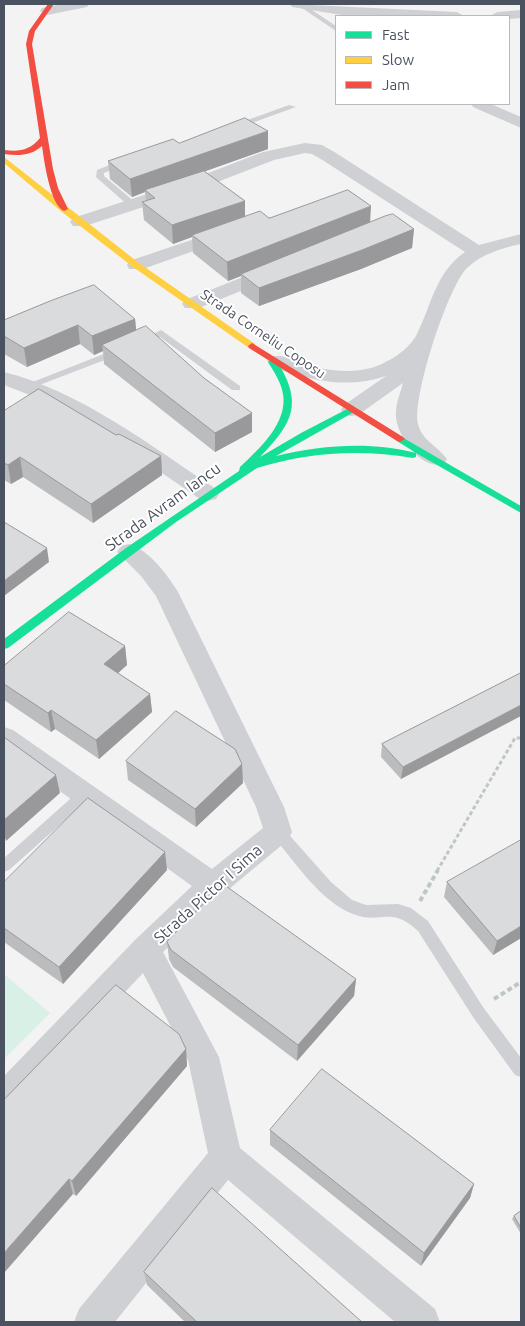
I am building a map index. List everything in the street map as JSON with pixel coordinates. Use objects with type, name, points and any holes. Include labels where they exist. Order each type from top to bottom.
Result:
[{"type":"main road","points":[[49,7],[32,31],[29,44],[43,139],[54,188],[65,210]]},
{"type":"main road","points":[[4,152],[19,154],[32,152],[38,148],[43,139]]},
{"type":"main road","name":"Strada Corneliu Coposu","points":[[4,158],[79,222],[136,265],[268,357],[445,467],[521,510]]},
{"type":"main road","points":[[243,469],[270,442],[284,421],[289,404],[291,390],[283,374],[268,357]]},
{"type":"main road","name":"Strada Avram Iancu","points":[[4,645],[243,469],[302,435],[351,410]]},
{"type":"main road","points":[[243,469],[274,458],[306,451],[360,447],[390,450],[445,467]]},
{"type":"street","points":[[49,7],[82,4]]},
{"type":"street","points":[[298,4],[339,12],[423,12],[448,15]]},
{"type":"street","points":[[481,105],[521,123]]},
{"type":"street","points":[[79,222],[133,205],[269,156],[312,148],[330,157],[478,253]]},
{"type":"street","points":[[136,265],[238,230]]},
{"type":"street","points":[[445,467],[412,436],[406,424],[406,408],[426,336],[442,288],[458,266],[478,253],[521,239]]},
{"type":"street","points":[[192,304],[293,263]]},
{"type":"street","points":[[268,357],[296,370],[317,375],[353,376],[371,374],[392,366],[408,356],[426,336]]},
{"type":"street","points":[[351,410],[393,381],[410,362],[426,336]]},
{"type":"street","points":[[4,378],[115,431],[208,494]]},
{"type":"street","name":"Strada Pictor I Sima","points":[[129,552],[149,570],[166,592],[270,807],[278,832],[213,885],[146,949],[203,1057],[226,1157]]},
{"type":"street","points":[[4,738],[213,885]]},
{"type":"street","points":[[4,1098],[146,949]]},
{"type":"street","points":[[92,1322],[226,1157],[422,1322]]},
{"type":"lane","points":[[298,4],[335,28]]},
{"type":"lane","points":[[228,128],[292,108]]},
{"type":"lane","points":[[133,205],[100,177],[100,172],[137,158]]},
{"type":"lane","points":[[26,387],[96,361],[161,333],[236,388]]},
{"type":"lane","points":[[4,866],[84,795]]},
{"type":"lane","points":[[278,832],[339,900],[356,909],[399,911],[412,914],[423,926],[478,1012],[521,1070]]},
{"type":"path","points":[[412,914],[515,738],[521,738]]},
{"type":"path","points":[[478,1012],[521,982]]},
{"type":"green space","points":[[4,974],[50,1013],[4,1059]]},
{"type":"building","points":[[245,118],[268,131],[130,179],[108,161],[173,139],[179,143]]},
{"type":"building","points":[[204,171],[245,201],[172,225],[142,202],[155,198],[145,190]]},
{"type":"building","points":[[348,190],[371,206],[227,262],[192,235],[260,211],[269,218]]},
{"type":"building","points":[[393,214],[414,229],[259,288],[241,274],[385,216]]},
{"type":"building","points":[[94,285],[135,319],[92,336],[78,325],[24,348],[4,336],[4,320]]},
{"type":"building","points":[[146,326],[204,378],[252,413],[215,433],[102,345]]},
{"type":"building","points":[[39,389],[116,435],[119,434],[161,456],[91,504],[20,457],[8,465],[4,463],[4,411]]},
{"type":"building","points":[[4,522],[47,548],[4,581]]},
{"type":"building","points":[[69,612],[125,646],[104,664],[150,694],[96,740],[51,710],[48,713],[4,684],[4,666]]},
{"type":"building","points":[[521,673],[521,705],[403,767],[382,744]]},
{"type":"building","points":[[176,711],[235,749],[242,764],[195,809],[126,761]]},
{"type":"building","points":[[4,737],[56,775],[4,820]]},
{"type":"building","points":[[88,798],[165,852],[59,967],[4,928],[4,882]]},
{"type":"building","points":[[521,840],[521,926],[497,941],[447,882]]},
{"type":"building","points":[[223,884],[356,979],[298,1045],[171,950],[167,942]]},
{"type":"building","points":[[116,985],[179,1034],[186,1049],[72,1181],[69,1179],[4,1253],[4,1100]]},
{"type":"building","points":[[322,1069],[474,1184],[424,1253],[270,1130]]},
{"type":"building","points":[[212,1188],[362,1322],[197,1322],[144,1272]]},
{"type":"building","points":[[521,1211],[521,1228],[514,1216]]},
{"type":"traffic: fast","points":[[246,466],[269,442],[285,418],[288,406],[287,393],[283,379],[273,362]]},
{"type":"traffic: fast","points":[[4,645],[215,490],[259,462],[351,410]]},
{"type":"traffic: fast","points":[[400,439],[521,510]]},
{"type":"traffic: fast","points":[[243,469],[285,457],[327,450],[370,449],[413,455]]},
{"type":"traffic: slow","points":[[4,159],[65,210]]},
{"type":"traffic: slow","points":[[64,209],[136,265],[252,346]]},
{"type":"traffic: jam","points":[[51,4],[32,31],[29,44],[49,169],[54,188],[64,209]]},
{"type":"traffic: jam","points":[[4,152],[26,152],[35,148],[43,139]]},
{"type":"traffic: jam","points":[[252,346],[400,439]]}]
